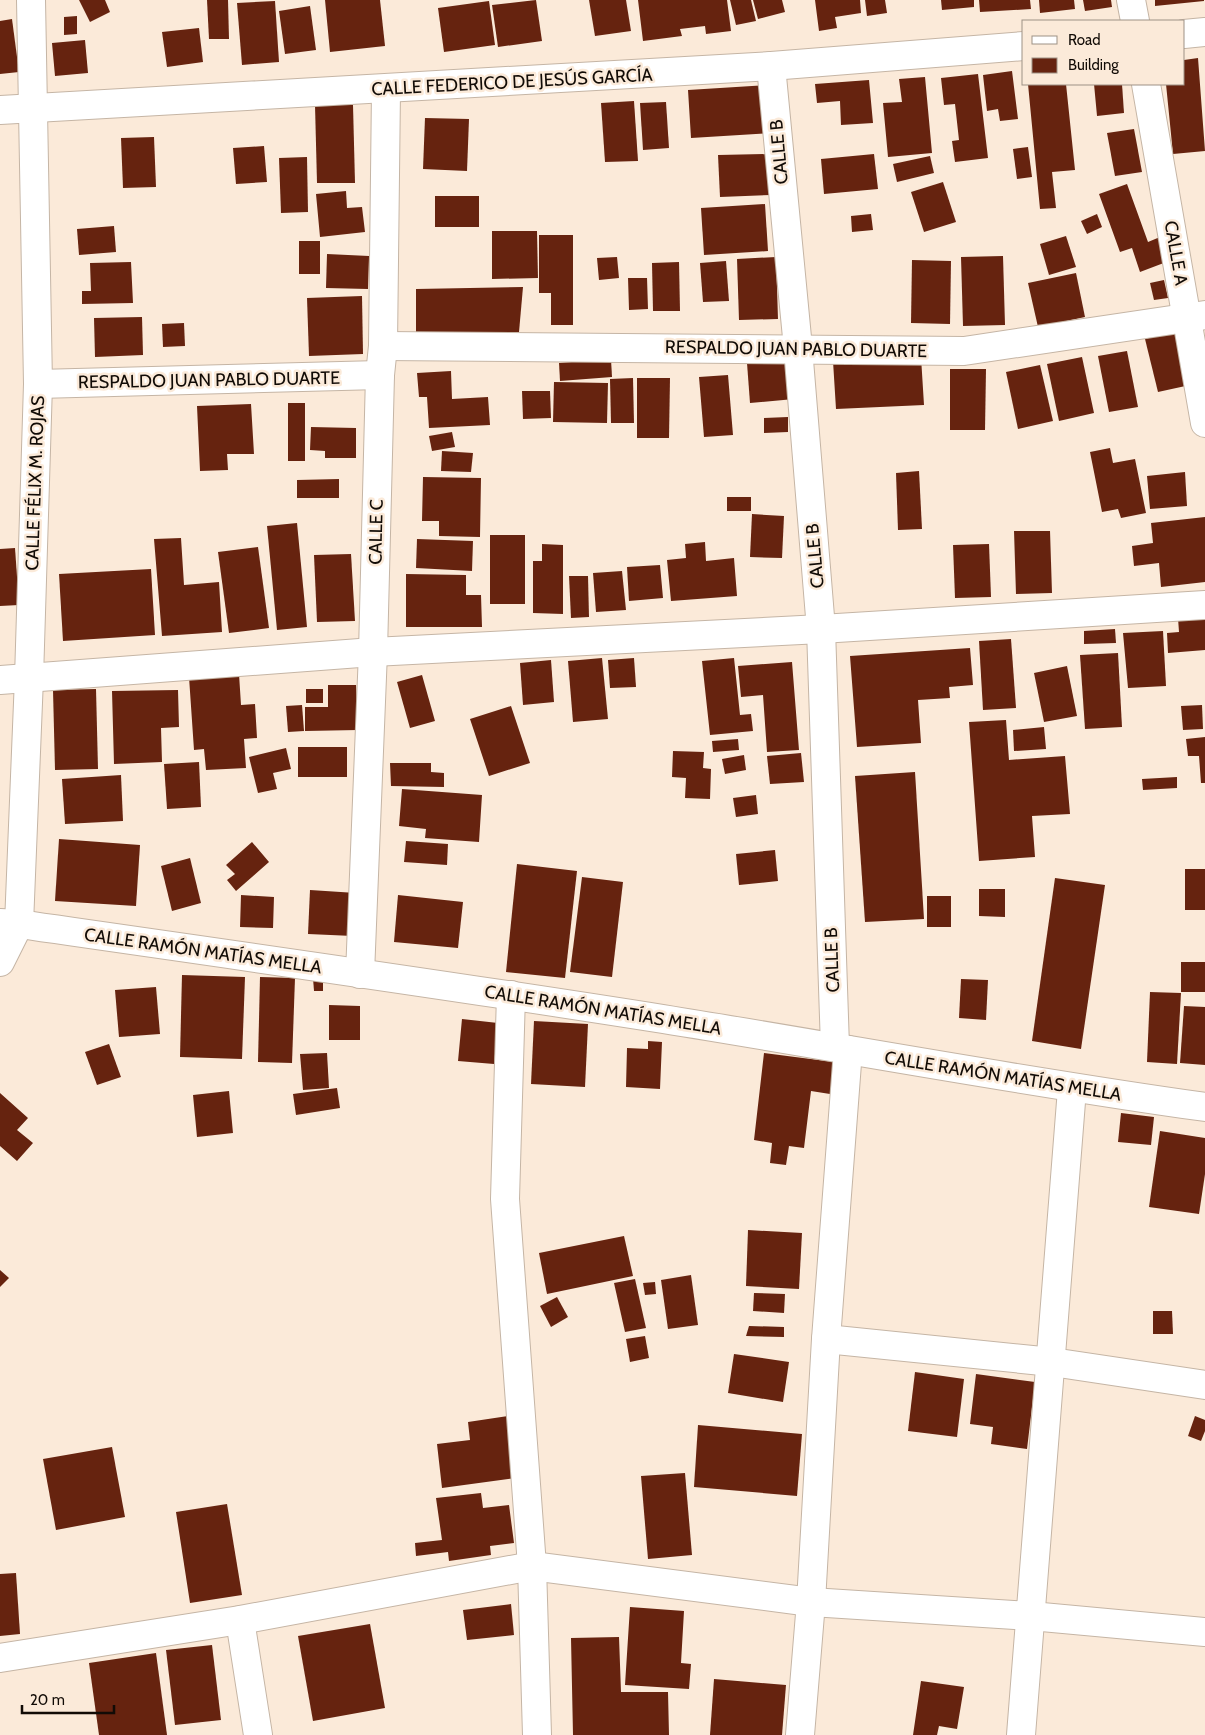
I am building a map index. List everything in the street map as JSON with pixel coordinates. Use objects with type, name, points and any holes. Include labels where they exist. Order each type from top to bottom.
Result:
[{"type":"street","name":"CALLE FÉLIX M. ROJAS","points":[[0,962],[9,923],[29,678],[38,384],[31,0]]},
{"type":"street","points":[[1131,0],[1135,20]]},
{"type":"street","points":[[1185,34],[1205,32]]},
{"type":"street","name":"CALLE FEDERICO DE JESÚS GARCÍA","points":[[0,110],[386,90],[771,66],[1022,46]]},
{"type":"street","name":"CALLE B","points":[[771,66],[798,348],[820,629],[842,1048],[811,1602],[800,1735]]},
{"type":"street","name":"CALLE A","points":[[1146,85],[1196,316],[1205,423]]},
{"type":"street","name":"CALLE C","points":[[360,974],[373,652],[380,375],[383,346],[386,90]]},
{"type":"street","name":"RESPALDO JUAN PABLO DUARTE","points":[[383,346],[798,348],[964,351],[1196,316]]},
{"type":"street","name":"RESPALDO JUAN PABLO DUARTE","points":[[38,384],[380,375]]},
{"type":"street","points":[[0,680],[373,652],[820,629],[1205,605]]},
{"type":"street","name":"CALLE RAMÓN MATÍAS MELLA","points":[[9,923],[511,995],[842,1048],[1072,1089],[1205,1107]]},
{"type":"street","points":[[511,995],[504,1199],[532,1566],[537,1735]]},
{"type":"street","points":[[1021,1735],[1052,1362],[1072,1089]]},
{"type":"street","points":[[826,1339],[1052,1362],[1205,1385]]},
{"type":"street","points":[[0,1658],[240,1620],[532,1566],[811,1602],[1031,1616],[1205,1632]]},
{"type":"street","points":[[240,1620],[258,1735]]},
{"type":"building","points":[[79,0],[105,0],[110,12],[90,22]]},
{"type":"building","points":[[207,0],[228,0],[229,39],[209,39]]},
{"type":"building","points":[[325,0],[380,0],[385,46],[330,52]]},
{"type":"building","points":[[536,0],[542,41],[498,47],[492,5]]},
{"type":"building","points":[[589,0],[626,0],[631,31],[595,36]]},
{"type":"building","points":[[638,0],[727,0],[731,31],[706,34],[705,26],[680,29],[682,36],[643,41]]},
{"type":"building","points":[[730,0],[751,0],[756,21],[736,25]]},
{"type":"building","points":[[753,0],[782,0],[785,12],[758,19]]},
{"type":"building","points":[[815,0],[860,0],[861,13],[835,17],[837,28],[819,31]]},
{"type":"building","points":[[865,0],[885,0],[887,13],[867,16]]},
{"type":"building","points":[[941,0],[974,0],[974,7],[942,10]]},
{"type":"building","points":[[979,0],[1030,0],[1031,9],[980,12]]},
{"type":"building","points":[[1039,0],[1074,0],[1075,9],[1040,13]]},
{"type":"building","points":[[1083,0],[1111,0],[1112,7],[1085,11]]},
{"type":"building","points":[[1155,0],[1204,0],[1204,1],[1155,6]]},
{"type":"building","points":[[275,1],[279,62],[242,65],[237,3]]},
{"type":"building","points":[[489,1],[495,45],[444,52],[438,8]]},
{"type":"building","points":[[310,6],[316,50],[285,54],[279,11]]},
{"type":"building","points":[[77,16],[77,34],[64,35],[64,17]]},
{"type":"building","points":[[12,19],[19,72],[0,74],[0,21]]},
{"type":"building","points":[[199,28],[203,62],[167,67],[162,32]]},
{"type":"building","points":[[85,40],[88,73],[55,76],[52,43]]},
{"type":"building","points":[[1198,58],[1205,151],[1173,154],[1166,85],[1185,85],[1185,60]]},
{"type":"building","points":[[1012,71],[1018,119],[1000,121],[998,109],[987,111],[983,75]]},
{"type":"building","points":[[978,74],[988,158],[955,162],[952,141],[959,140],[955,104],[944,105],[941,78]]},
{"type":"building","points":[[925,77],[932,153],[888,157],[883,103],[902,102],[899,79]]},
{"type":"building","points":[[869,80],[873,123],[841,125],[840,101],[817,103],[815,84]]},
{"type":"building","points":[[770,85],[773,133],[691,138],[688,90]]},
{"type":"building","points":[[1028,85],[1066,85],[1075,170],[1052,172],[1056,208],[1040,209]]},
{"type":"building","points":[[1094,85],[1122,85],[1124,113],[1097,116]]},
{"type":"building","points":[[634,101],[638,161],[605,162],[601,103]]},
{"type":"building","points":[[666,102],[669,148],[643,150],[640,103]]},
{"type":"building","points":[[315,105],[353,105],[355,183],[317,183]]},
{"type":"building","points":[[425,118],[469,119],[467,171],[423,169]]},
{"type":"building","points":[[1134,129],[1142,172],[1115,176],[1107,133]]},
{"type":"building","points":[[154,137],[156,187],[123,188],[121,138]]},
{"type":"building","points":[[264,146],[267,182],[236,184],[233,148]]},
{"type":"building","points":[[1028,147],[1032,177],[1017,179],[1013,149]]},
{"type":"building","points":[[770,154],[771,195],[720,197],[718,155]]},
{"type":"building","points":[[874,154],[878,189],[824,194],[821,159]]},
{"type":"building","points":[[930,156],[934,173],[897,182],[893,164]]},
{"type":"building","points":[[307,157],[308,212],[281,213],[279,158]]},
{"type":"building","points":[[943,182],[956,222],[924,232],[911,192]]},
{"type":"building","points":[[1127,184],[1148,242],[1160,237],[1169,261],[1140,272],[1132,248],[1120,252],[1099,194]]},
{"type":"building","points":[[346,191],[347,208],[362,207],[365,232],[320,237],[316,194]]},
{"type":"building","points":[[435,196],[479,196],[479,227],[435,227]]},
{"type":"building","points":[[765,204],[768,251],[704,255],[701,208]]},
{"type":"building","points":[[871,214],[873,230],[852,232],[851,216]]},
{"type":"building","points":[[1097,214],[1102,227],[1087,234],[1081,221]]},
{"type":"building","points":[[114,226],[116,252],[79,255],[77,229]]},
{"type":"building","points":[[492,231],[537,231],[538,278],[492,279]]},
{"type":"building","points":[[539,235],[573,235],[573,325],[551,325],[551,293],[539,293]]},
{"type":"building","points":[[1066,236],[1076,267],[1049,275],[1040,244]]},
{"type":"building","points":[[299,241],[320,241],[320,274],[299,274]]},
{"type":"building","points":[[327,254],[369,256],[368,289],[326,288]]},
{"type":"building","points":[[1003,256],[1005,325],[963,326],[961,257]]},
{"type":"building","points":[[617,257],[619,278],[599,280],[597,258]]},
{"type":"building","points":[[776,257],[778,319],[739,320],[737,259]]},
{"type":"building","points":[[912,260],[951,261],[950,324],[911,323]]},
{"type":"building","points":[[726,261],[729,301],[703,302],[700,263]]},
{"type":"building","points":[[131,262],[133,303],[82,304],[82,291],[91,291],[90,263]]},
{"type":"building","points":[[679,262],[680,311],[653,311],[652,263]]},
{"type":"building","points":[[1076,273],[1085,317],[1038,327],[1028,283]]},
{"type":"building","points":[[628,278],[647,278],[648,309],[629,310]]},
{"type":"building","points":[[1164,280],[1168,298],[1154,300],[1150,283]]},
{"type":"building","points":[[523,287],[519,332],[416,332],[416,289]]},
{"type":"building","points":[[362,296],[363,354],[309,356],[307,298]]},
{"type":"building","points":[[142,317],[143,355],[95,357],[94,318]]},
{"type":"building","points":[[184,323],[185,346],[163,347],[162,324]]},
{"type":"building","points":[[1178,331],[1190,385],[1158,392],[1145,339]]},
{"type":"building","points":[[1127,351],[1138,407],[1109,412],[1098,356]]},
{"type":"building","points":[[921,357],[924,405],[836,409],[833,361]]},
{"type":"building","points":[[1082,357],[1094,413],[1059,421],[1047,364]]},
{"type":"building","points":[[611,359],[612,377],[560,381],[559,363]]},
{"type":"building","points":[[790,360],[794,399],[750,403],[747,363]]},
{"type":"building","points":[[1040,365],[1053,421],[1018,429],[1006,372]]},
{"type":"building","points":[[950,369],[986,369],[985,430],[950,430]]},
{"type":"building","points":[[451,371],[452,399],[488,397],[490,425],[429,428],[427,397],[419,397],[417,373]]},
{"type":"building","points":[[728,375],[733,435],[704,437],[699,377]]},
{"type":"building","points":[[633,378],[634,423],[611,423],[610,379]]},
{"type":"building","points":[[637,378],[670,378],[669,438],[637,438]]},
{"type":"building","points":[[554,382],[608,383],[607,423],[553,422]]},
{"type":"building","points":[[522,391],[550,391],[551,418],[523,419]]},
{"type":"building","points":[[288,403],[305,403],[305,461],[288,461]]},
{"type":"building","points":[[251,404],[254,454],[227,454],[228,470],[200,471],[197,406]]},
{"type":"building","points":[[788,417],[788,432],[764,433],[764,418]]},
{"type":"building","points":[[311,427],[356,428],[356,458],[325,458],[325,451],[310,450]]},
{"type":"building","points":[[452,432],[455,447],[432,451],[429,436]]},
{"type":"building","points":[[1110,448],[1113,463],[1135,459],[1146,513],[1121,518],[1118,509],[1102,512],[1090,452]]},
{"type":"building","points":[[442,451],[473,453],[471,472],[441,471]]},
{"type":"building","points":[[919,471],[922,529],[898,530],[896,473]]},
{"type":"building","points":[[1185,472],[1187,506],[1150,509],[1147,476]]},
{"type":"building","points":[[423,477],[481,478],[480,537],[439,536],[439,521],[422,521]]},
{"type":"building","points":[[339,479],[339,498],[297,498],[297,480]]},
{"type":"building","points":[[727,497],[751,497],[751,511],[727,511]]},
{"type":"building","points":[[752,514],[784,516],[782,558],[750,557]]},
{"type":"building","points":[[1205,517],[1205,582],[1161,587],[1159,563],[1134,566],[1132,546],[1153,543],[1151,523]]},
{"type":"building","points":[[297,523],[307,627],[277,630],[267,526]]},
{"type":"building","points":[[1014,531],[1050,531],[1052,593],[1016,594]]},
{"type":"building","points":[[490,535],[525,535],[525,604],[490,604]]},
{"type":"building","points":[[181,538],[184,585],[219,582],[222,632],[162,636],[154,539]]},
{"type":"building","points":[[417,539],[473,541],[472,571],[416,568]]},
{"type":"building","points":[[705,542],[706,561],[734,558],[737,596],[671,601],[667,560],[686,558],[685,544]]},
{"type":"building","points":[[542,544],[563,545],[563,614],[533,613],[533,561],[542,561]]},
{"type":"building","points":[[989,544],[991,597],[955,598],[953,545]]},
{"type":"building","points":[[258,547],[269,628],[229,633],[218,552]]},
{"type":"building","points":[[15,548],[19,605],[0,606],[0,549]]},
{"type":"building","points":[[351,554],[355,621],[317,622],[314,555]]},
{"type":"building","points":[[660,565],[663,598],[629,601],[627,567]]},
{"type":"building","points":[[151,569],[155,635],[63,641],[59,574]]},
{"type":"building","points":[[622,571],[626,610],[596,612],[593,573]]},
{"type":"building","points":[[406,574],[466,575],[466,595],[481,595],[482,627],[406,627]]},
{"type":"building","points":[[569,576],[588,576],[589,617],[571,618]]},
{"type":"building","points":[[1205,616],[1205,650],[1168,653],[1167,633],[1179,632],[1178,618]]},
{"type":"building","points":[[1115,629],[1116,643],[1084,644],[1084,631]]},
{"type":"building","points":[[1163,631],[1166,686],[1128,688],[1123,633]]},
{"type":"building","points":[[1011,639],[1016,708],[983,710],[979,641]]},
{"type":"building","points":[[970,648],[973,685],[949,687],[950,698],[918,700],[921,743],[857,747],[850,656]]},
{"type":"building","points":[[1118,653],[1122,727],[1085,729],[1080,655]]},
{"type":"building","points":[[602,658],[608,719],[573,722],[568,661]]},
{"type":"building","points":[[634,658],[636,687],[610,688],[608,660]]},
{"type":"building","points":[[734,658],[740,715],[751,714],[753,731],[710,735],[702,661]]},
{"type":"building","points":[[551,660],[554,702],[523,705],[520,663]]},
{"type":"building","points":[[792,662],[799,750],[767,752],[763,695],[741,697],[738,666]]},
{"type":"building","points":[[1067,666],[1077,716],[1044,722],[1034,673]]},
{"type":"building","points":[[239,674],[241,705],[255,704],[257,738],[244,739],[246,768],[206,770],[204,749],[194,750],[189,677]]},
{"type":"building","points":[[422,675],[435,721],[410,728],[397,682]]},
{"type":"building","points":[[328,685],[356,685],[358,730],[305,731],[305,707],[328,707]]},
{"type":"building","points":[[96,689],[98,769],[55,770],[53,690]]},
{"type":"building","points":[[306,689],[323,689],[323,703],[306,703]]},
{"type":"building","points":[[178,690],[179,727],[161,728],[162,762],[114,764],[112,691]]},
{"type":"building","points":[[302,705],[304,731],[288,732],[286,706]]},
{"type":"building","points":[[1202,705],[1203,729],[1183,730],[1181,706]]},
{"type":"building","points":[[511,706],[530,763],[489,776],[470,719]]},
{"type":"building","points":[[1006,720],[1009,760],[1065,756],[1070,814],[1032,816],[1035,857],[979,861],[969,722]]},
{"type":"building","points":[[1044,727],[1046,749],[1014,751],[1013,730]]},
{"type":"building","points":[[1205,737],[1205,783],[1201,783],[1199,756],[1188,756],[1186,739]]},
{"type":"building","points":[[738,739],[739,750],[713,752],[712,741]]},
{"type":"building","points":[[298,747],[347,747],[347,777],[298,777]]},
{"type":"building","points":[[286,748],[291,769],[273,773],[277,789],[258,793],[249,757]]},
{"type":"building","points":[[673,751],[704,752],[703,768],[711,769],[710,799],[685,798],[686,778],[672,777]]},
{"type":"building","points":[[801,753],[804,782],[770,784],[767,756]]},
{"type":"building","points":[[744,755],[746,770],[725,774],[722,759]]},
{"type":"building","points":[[199,762],[201,807],[167,809],[164,764]]},
{"type":"building","points":[[390,763],[431,763],[431,772],[444,773],[444,787],[391,786]]},
{"type":"building","points":[[915,772],[924,919],[865,922],[855,776]]},
{"type":"building","points":[[121,775],[123,821],[65,824],[62,779]]},
{"type":"building","points":[[1177,777],[1177,788],[1143,790],[1142,779]]},
{"type":"building","points":[[402,789],[482,795],[479,842],[425,838],[426,829],[399,826]]},
{"type":"building","points":[[756,795],[758,814],[736,817],[733,798]]},
{"type":"building","points":[[59,839],[140,845],[136,906],[55,901]]},
{"type":"building","points":[[406,841],[448,844],[447,865],[404,862]]},
{"type":"building","points":[[252,842],[269,862],[236,891],[227,880],[235,874],[226,865]]},
{"type":"building","points":[[775,850],[778,881],[739,885],[736,854]]},
{"type":"building","points":[[190,858],[201,903],[172,911],[161,866]]},
{"type":"building","points":[[517,864],[577,871],[565,978],[506,972]]},
{"type":"building","points":[[1185,869],[1205,869],[1205,910],[1185,910]]},
{"type":"building","points":[[582,877],[623,882],[612,977],[570,972]]},
{"type":"building","points":[[1055,878],[1105,885],[1081,1049],[1032,1041]]},
{"type":"building","points":[[979,889],[1005,889],[1005,917],[979,916]]},
{"type":"building","points":[[310,890],[356,893],[353,936],[308,934]]},
{"type":"building","points":[[241,895],[274,897],[273,928],[240,927]]},
{"type":"building","points":[[398,895],[463,902],[458,948],[394,942]]},
{"type":"building","points":[[927,896],[951,896],[951,927],[927,927]]},
{"type":"building","points":[[1181,962],[1205,962],[1205,992],[1181,992]]},
{"type":"building","points":[[182,975],[245,977],[242,1059],[180,1057]]},
{"type":"building","points":[[260,977],[295,978],[292,1063],[258,1062]]},
{"type":"building","points":[[313,978],[323,978],[323,991],[314,991]]},
{"type":"building","points":[[961,979],[988,980],[986,1020],[959,1018]]},
{"type":"building","points":[[156,987],[160,1034],[119,1037],[115,990]]},
{"type":"building","points":[[1150,992],[1181,993],[1177,1064],[1147,1062]]},
{"type":"building","points":[[329,1005],[360,1006],[360,1040],[329,1040]]},
{"type":"building","points":[[1184,1006],[1205,1007],[1205,1065],[1180,1063]]},
{"type":"building","points":[[462,1019],[498,1023],[494,1064],[458,1061]]},
{"type":"building","points":[[534,1021],[588,1024],[585,1087],[531,1084]]},
{"type":"building","points":[[648,1041],[662,1042],[660,1089],[626,1087],[627,1048],[648,1049]]},
{"type":"building","points":[[109,1044],[121,1077],[97,1085],[85,1052]]},
{"type":"building","points":[[327,1053],[329,1088],[303,1090],[300,1054]]},
{"type":"building","points":[[764,1053],[834,1062],[830,1094],[811,1091],[804,1148],[789,1146],[786,1165],[770,1163],[772,1143],[754,1140]]},
{"type":"building","points":[[337,1088],[340,1108],[296,1115],[293,1094]]},
{"type":"building","points":[[229,1091],[233,1133],[197,1137],[193,1095]]},
{"type":"building","points":[[0,1093],[28,1118],[17,1130],[33,1143],[17,1161],[0,1146]]},
{"type":"building","points":[[1121,1113],[1154,1117],[1151,1145],[1118,1142]]},
{"type":"building","points":[[1160,1131],[1205,1138],[1205,1174],[1199,1214],[1149,1207]]},
{"type":"building","points":[[748,1230],[802,1233],[799,1289],[746,1286]]},
{"type":"building","points":[[624,1236],[633,1276],[547,1294],[539,1253]]},
{"type":"building","points":[[0,1270],[9,1278],[0,1287]]},
{"type":"building","points":[[691,1275],[698,1325],[668,1329],[661,1280]]},
{"type":"building","points":[[635,1279],[646,1328],[625,1332],[614,1283]]},
{"type":"building","points":[[655,1282],[656,1294],[645,1295],[643,1283]]},
{"type":"building","points":[[754,1293],[785,1294],[784,1313],[753,1311]]},
{"type":"building","points":[[557,1297],[568,1317],[551,1327],[540,1306]]},
{"type":"building","points":[[1153,1311],[1172,1311],[1173,1334],[1153,1334]]},
{"type":"building","points":[[749,1326],[784,1327],[784,1337],[746,1336]]},
{"type":"building","points":[[645,1336],[649,1358],[630,1362],[626,1339]]},
{"type":"building","points":[[734,1354],[789,1362],[783,1402],[728,1393]]},
{"type":"building","points":[[915,1372],[964,1379],[957,1437],[908,1431]]},
{"type":"building","points":[[976,1374],[1035,1382],[1027,1449],[991,1444],[993,1427],[970,1424]]},
{"type":"building","points":[[508,1416],[516,1478],[442,1488],[437,1444],[470,1440],[468,1422]]},
{"type":"building","points":[[1195,1416],[1205,1420],[1205,1431],[1201,1441],[1188,1436]]},
{"type":"building","points":[[698,1425],[802,1434],[797,1496],[694,1487]]},
{"type":"building","points":[[112,1447],[125,1517],[56,1530],[43,1459]]},
{"type":"building","points":[[685,1473],[692,1555],[648,1559],[641,1476]]},
{"type":"building","points":[[481,1493],[483,1508],[509,1505],[514,1543],[490,1546],[491,1555],[449,1561],[448,1552],[416,1556],[415,1543],[442,1540],[436,1498]]},
{"type":"building","points":[[227,1504],[242,1595],[190,1603],[176,1512]]},
{"type":"building","points":[[16,1573],[20,1634],[0,1636],[0,1574]]},
{"type":"building","points":[[511,1604],[514,1635],[467,1640],[463,1610]]},
{"type":"building","points":[[630,1607],[684,1611],[681,1663],[691,1664],[689,1689],[625,1685]]},
{"type":"building","points":[[370,1624],[385,1708],[313,1721],[298,1636]]},
{"type":"building","points":[[619,1637],[621,1692],[668,1692],[669,1735],[573,1735],[571,1638]]},
{"type":"building","points":[[212,1645],[221,1720],[175,1725],[166,1650]]},
{"type":"building","points":[[156,1653],[167,1735],[99,1735],[89,1663]]},
{"type":"building","points":[[714,1679],[786,1685],[782,1735],[710,1735]]},
{"type":"building","points":[[921,1681],[964,1687],[957,1729],[939,1726],[937,1735],[913,1735]]}]
